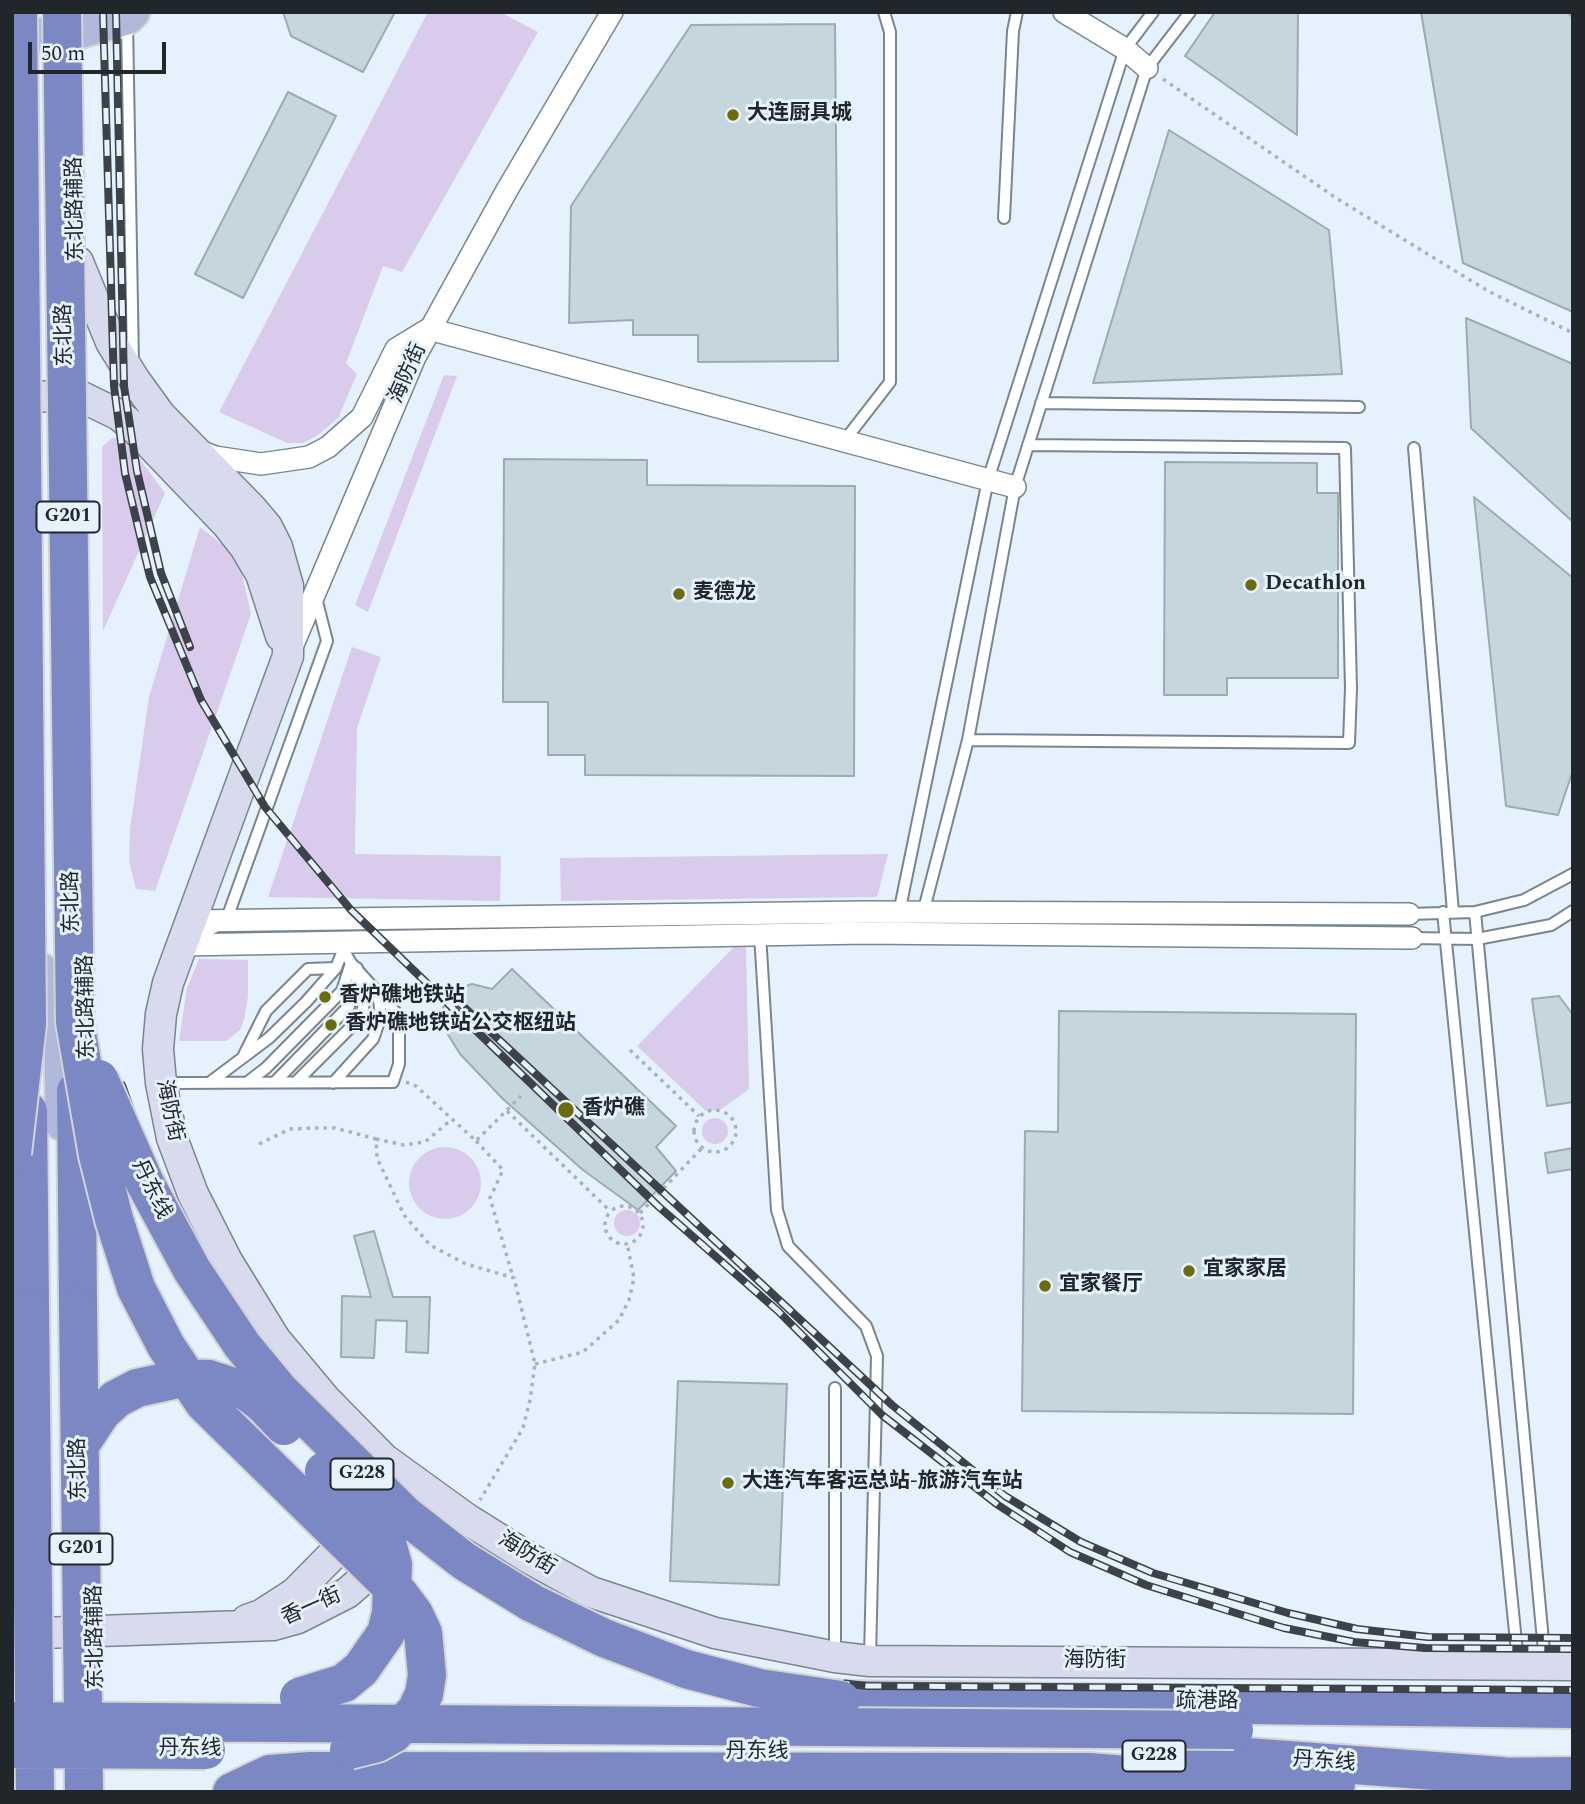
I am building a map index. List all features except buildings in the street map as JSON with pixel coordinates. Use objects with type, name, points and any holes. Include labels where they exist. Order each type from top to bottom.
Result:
[{"type":"highway","points":[[18,12],[20,261]]},
{"type":"highway","name":"东北路","points":[[62,21],[68,1008],[80,1445],[85,1792]]},
{"type":"highway","name":"G201","points":[[12,220],[20,261],[27,1024],[25,1461],[35,1792]]},
{"type":"highway","points":[[68,1008],[98,1156],[114,1219],[136,1288],[166,1346],[204,1403],[399,1594],[415,1614],[423,1633],[427,1675],[424,1694],[416,1712],[393,1734],[377,1743],[349,1750]]},
{"type":"highway","name":"丹东线","points":[[68,1008],[145,1183],[192,1270],[242,1345],[281,1391],[405,1516],[464,1561],[521,1596],[604,1638],[686,1669],[735,1682],[841,1700]]},
{"type":"highway","points":[[12,1063],[27,1024]]},
{"type":"highway","points":[[12,1153],[27,1024]]},
{"type":"highway","points":[[80,1445],[101,1413],[116,1399],[137,1388],[183,1378],[226,1383],[246,1391],[263,1404],[376,1527],[387,1543],[393,1565],[391,1613],[386,1633],[375,1653],[344,1683],[299,1697]]},
{"type":"highway","points":[[12,1401],[24,1420],[25,1461]]},
{"type":"highway","points":[[12,1695],[841,1700]]},
{"type":"highway","name":"疏港路","points":[[841,1700],[1573,1732]]},
{"type":"highway","name":"疏港路","points":[[1235,1717],[1573,1709]]},
{"type":"highway","points":[[12,1721],[1235,1717]]},
{"type":"highway","name":"丹东线","points":[[12,1749],[1234,1756],[1502,1776]]},
{"type":"highway","points":[[232,1792],[270,1774],[310,1771],[1089,1772],[1163,1778],[1234,1789]]},
{"type":"highway","points":[[1135,1792],[1502,1776]]},
{"type":"highway","name":"G228","points":[[1502,1776],[1573,1776]]},
{"type":"main road","points":[[12,37],[62,21],[130,15]]},
{"type":"main road","name":"东北路","points":[[62,21],[67,396],[58,736],[68,1008],[49,1633],[70,1792]]},
{"type":"main road","points":[[58,736],[85,775]]},
{"type":"main road","points":[[12,808],[13,972],[25,1461],[46,1527],[49,1792]]},
{"type":"main road","points":[[13,972],[41,970],[53,979],[68,1008]]},
{"type":"street","points":[[612,12],[429,329],[1015,486]]},
{"type":"street","points":[[1064,12],[1125,49],[1147,68]]},
{"type":"street","name":"东北路辅路","points":[[20,1792],[49,1633],[85,775],[67,396],[78,262],[62,21]]},
{"type":"street","points":[[78,262],[111,342],[134,379],[160,415],[251,508],[277,547],[288,586],[288,656]]},
{"type":"street","name":"海防街","points":[[193,448],[215,457],[261,464],[285,462],[318,452],[346,434],[362,417],[375,396],[396,349],[429,329]]},
{"type":"street","name":"海防街","points":[[429,329],[288,656],[186,933],[161,1014],[158,1049],[161,1083],[172,1138],[193,1194],[227,1261],[275,1339],[326,1400],[384,1459],[467,1518],[529,1558],[592,1592],[715,1633],[835,1657],[870,1661],[1545,1665]]},
{"type":"street","points":[[12,397],[67,396],[118,415],[136,429],[227,524],[261,574],[288,656]]},
{"type":"street","points":[[186,933],[341,946],[760,924],[899,912],[1409,914]]},
{"type":"street","points":[[186,933],[226,921],[328,919],[760,924],[907,933],[1412,938]]},
{"type":"street","name":"香一街","points":[[220,1629],[261,1615],[295,1593],[377,1509],[384,1459]]},
{"type":"street","name":"香一街","points":[[220,1629],[273,1625],[298,1618],[347,1593],[415,1534],[467,1518]]},
{"type":"street","points":[[49,1633],[220,1629]]},
{"type":"street","name":"东北路辅路","points":[[49,1633],[99,1792]]},
{"type":"lane","points":[[845,440],[890,382],[890,32],[884,12]]},
{"type":"lane","points":[[1004,218],[1013,31],[1017,12]]},
{"type":"lane","points":[[907,933],[899,912],[988,480],[1125,49],[1153,12]]},
{"type":"lane","points":[[907,933],[923,912],[968,740],[1015,486],[1147,68],[1190,12]]},
{"type":"lane","points":[[130,15],[134,379]]},
{"type":"lane","points":[[1041,402],[1359,407]]},
{"type":"lane","points":[[968,740],[1349,743],[1351,688],[1345,448],[1028,445]]},
{"type":"lane","points":[[1414,448],[1448,912],[1446,939],[1545,1665]]},
{"type":"lane","points":[[226,921],[327,641],[315,593]]},
{"type":"lane","points":[[1409,914],[1475,912],[1524,900],[1573,874]]},
{"type":"lane","points":[[1412,938],[1477,939],[1551,925],[1573,911]]},
{"type":"lane","points":[[1475,912],[1545,1665]]},
{"type":"lane","points":[[161,1083],[393,1082],[399,1065],[400,1016],[354,965],[328,919]]},
{"type":"lane","points":[[760,924],[776,1210],[788,1246],[866,1326],[877,1356],[870,1661]]},
{"type":"lane","points":[[209,1083],[269,1038],[336,968],[341,946]]},
{"type":"lane","points":[[275,1082],[349,1006],[356,985],[354,965]]},
{"type":"lane","points":[[296,1082],[361,1017],[365,999],[354,965]]},
{"type":"lane","points":[[247,1083],[266,1068],[342,991],[354,965]]},
{"type":"lane","points":[[240,1060],[266,1011],[308,969],[336,968]]},
{"type":"lane","points":[[333,1083],[373,1039],[381,1016],[378,992]]},
{"type":"lane","points":[[835,1388],[835,1657]]},
{"type":"path","points":[[1147,68],[1336,198],[1488,291],[1573,333]]},
{"type":"path","points":[[630,1050],[700,1117]]},
{"type":"path","points":[[393,1082],[416,1086],[503,1170],[490,1198],[514,1278],[535,1364],[523,1428],[488,1490],[467,1518]]},
{"type":"path","points":[[476,1142],[521,1096]]},
{"type":"path","points":[[507,1111],[610,1211]]},
{"type":"path","points":[[712,1111],[726,1114],[736,1131],[726,1149],[713,1152],[702,1148],[694,1135],[700,1117],[712,1111]]},
{"type":"path","points":[[258,1144],[290,1129],[335,1128],[404,1145],[425,1142],[452,1119]]},
{"type":"path","points":[[376,1139],[377,1158],[404,1215],[430,1245],[466,1264],[514,1278]]},
{"type":"path","points":[[640,1213],[702,1148]]},
{"type":"path","points":[[610,1211],[628,1206],[640,1213]]},
{"type":"path","points":[[610,1211],[605,1223],[607,1235],[617,1243],[636,1240],[642,1230],[640,1213]]},
{"type":"path","points":[[535,1364],[583,1352],[619,1320],[629,1300],[634,1278],[628,1243]]},
{"type":"shaded area","points":[[428,12],[500,12],[538,32],[402,272],[383,266],[346,363],[357,374],[338,418],[318,435],[303,443],[287,443],[219,412]]},
{"type":"shaded area","points":[[444,375],[457,376],[368,612],[355,605]]},
{"type":"shaded area","points":[[112,438],[125,439],[165,493],[103,631],[102,447]]},
{"type":"shaded area","points":[[200,527],[238,557],[251,614],[155,891],[136,889],[129,861],[130,829],[149,697]]},
{"type":"shaded area","points":[[352,647],[381,657],[357,728],[355,854],[501,856],[500,901],[268,897]]},
{"type":"shaded area","points":[[888,854],[877,897],[561,901],[560,858]]},
{"type":"shaded area","points":[[737,944],[746,945],[749,1089],[720,1110],[706,1111],[637,1046]]},
{"type":"shaded area","points":[[199,959],[248,960],[248,996],[244,1020],[240,1030],[226,1041],[179,1041],[187,988]]},
{"type":"shaded area","points":[[715,1118],[724,1122],[728,1131],[724,1140],[715,1144],[706,1140],[702,1131],[706,1122]]},
{"type":"shaded area","points":[[445,1147],[459,1150],[471,1157],[478,1169],[481,1183],[478,1197],[471,1209],[459,1216],[445,1219],[431,1216],[419,1209],[412,1197],[409,1183],[412,1169],[419,1157],[431,1150]]},
{"type":"shaded area","points":[[627,1210],[636,1214],[640,1223],[636,1232],[627,1236],[618,1232],[614,1223],[618,1214]]},
{"type":"railway","points":[[103,12],[114,386],[125,473],[150,577],[201,700],[265,807],[351,910],[658,1206],[778,1311],[882,1415],[998,1505],[1070,1552],[1146,1585],[1284,1628],[1354,1642],[1425,1648],[1573,1649]]},
{"type":"railway","points":[[116,12],[124,386],[137,471],[161,573],[190,647]]},
{"type":"railway","points":[[452,996],[892,1405],[1005,1496],[1081,1542],[1153,1573],[1288,1613],[1357,1629],[1428,1637],[1573,1638]]},
{"type":"railway","points":[[122,1085],[161,1194],[214,1302],[245,1352],[325,1451],[352,1480],[401,1521],[516,1588],[602,1626],[680,1653],[769,1675],[867,1686],[1573,1690]]},
{"type":"place","name":"大连厨具城","points":[[733,115]]},
{"type":"place","name":"Decathlon","points":[[1251,585]]},
{"type":"place","name":"麦德龙","points":[[679,594]]},
{"type":"place","name":"香炉礁地铁站","points":[[325,997]]},
{"type":"place","name":"香炉礁地铁站公交枢纽站","points":[[331,1025]]},
{"type":"place","name":"香炉礁","points":[[566,1110]]},
{"type":"place","name":"宜家家居","points":[[1189,1271]]},
{"type":"place","name":"宜家餐厅","points":[[1045,1286]]},
{"type":"place","name":"大连汽车客运总站-旅游汽车站","points":[[728,1483]]}]
